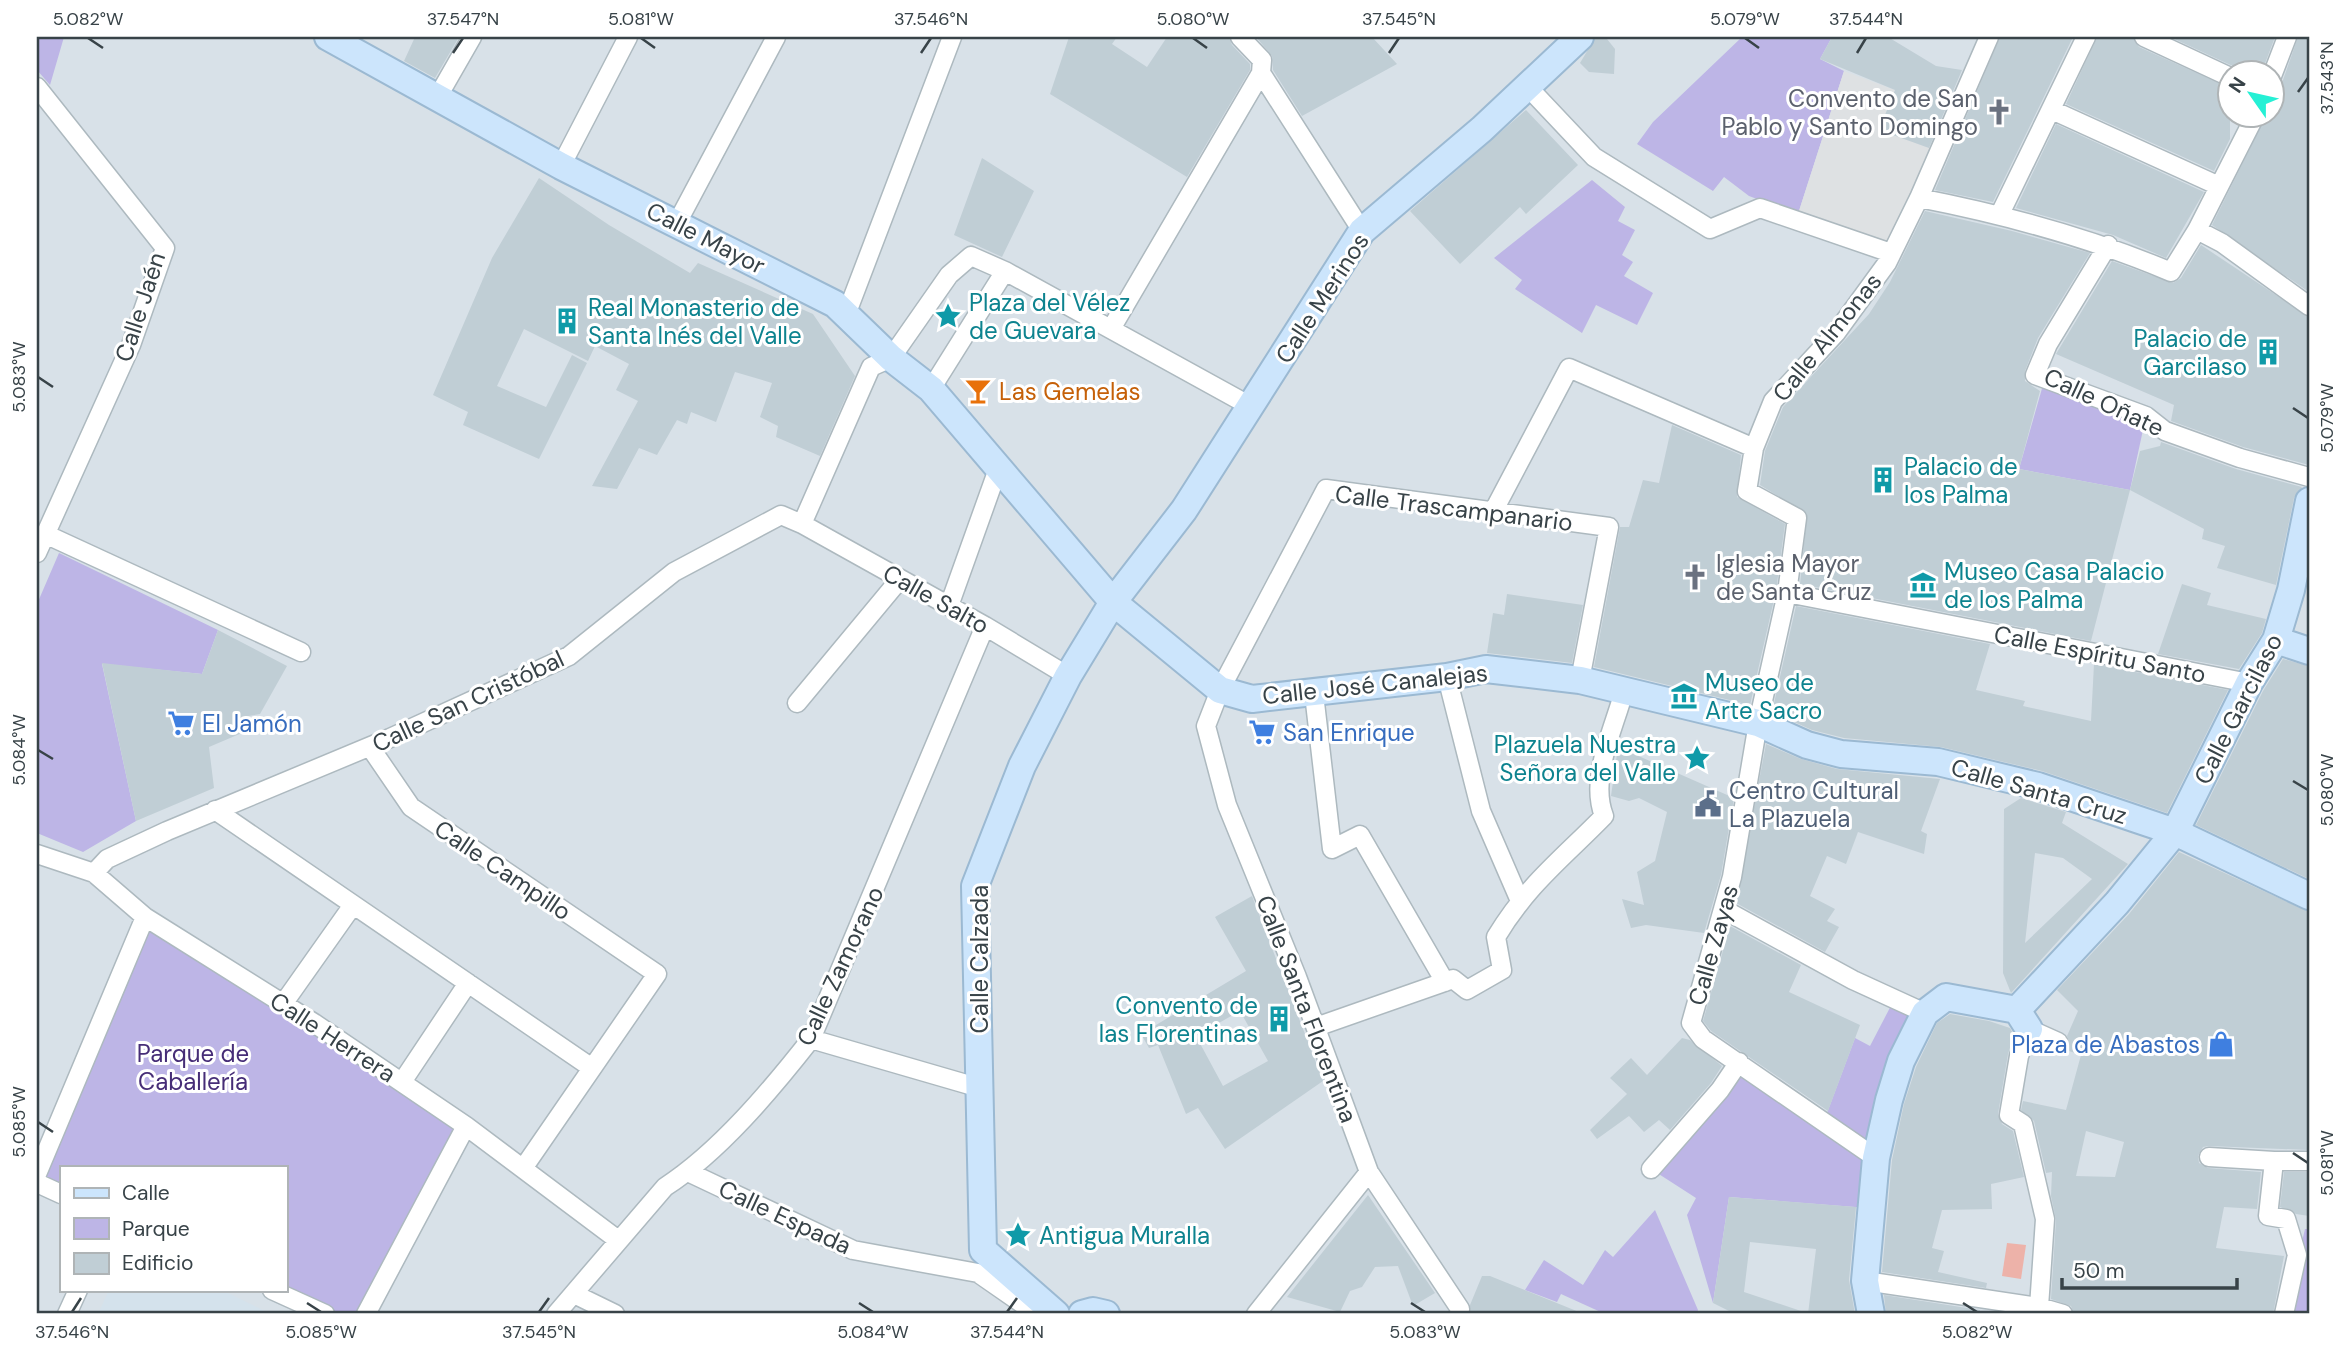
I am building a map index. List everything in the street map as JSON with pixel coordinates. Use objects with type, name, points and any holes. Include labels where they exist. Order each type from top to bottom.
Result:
[{"type":"street","name":"Calle Mayor","points":[[328,37],[561,166],[835,304],[891,358],[931,389],[1113,602]]},
{"type":"street","points":[[437,98],[472,37]]},
{"type":"street","points":[[561,166],[628,37]]},
{"type":"street","points":[[677,223],[776,37]]},
{"type":"street","points":[[846,315],[952,37]]},
{"type":"street","points":[[1111,329],[1261,73],[1262,60],[1240,37]]},
{"type":"street","name":"Calle Merinos","points":[[1113,602],[1184,510],[1362,231],[1482,129],[1580,37]]},
{"type":"street","name":"Calle Almonas","points":[[1787,593],[1797,518],[1748,491],[1754,448],[1773,401],[1836,333],[1891,253],[1919,198],[1989,37]]},
{"type":"street","points":[[2000,214],[2086,37]]},
{"type":"street","points":[[2144,37],[2216,70]]},
{"type":"street","points":[[2279,60],[2287,37]]},
{"type":"street","points":[[1261,73],[1362,231]]},
{"type":"street","points":[[1526,85],[1594,157],[1660,201],[1710,229],[1760,208],[1891,253]]},
{"type":"street","name":"Calle Jaén","points":[[37,87],[164,248],[131,345],[37,553]]},
{"type":"street","points":[[2052,110],[2218,186]]},
{"type":"street","points":[[1919,198],[2000,214],[2108,245],[2171,272],[2197,230],[2248,130]]},
{"type":"street","points":[[2197,230],[2222,243],[2309,306]]},
{"type":"street","name":"Calle Oñate","points":[[2108,245],[2048,344],[2035,374],[2146,416],[2165,431],[2240,458],[2309,477]]},
{"type":"street","points":[[802,524],[871,367],[891,358],[948,275],[971,256],[1005,271],[1252,407]]},
{"type":"street","points":[[931,389],[1005,271]]},
{"type":"street","points":[[1493,512],[1569,368],[1754,448]]},
{"type":"street","points":[[949,606],[998,469]]},
{"type":"street","name":"Calle Trascampanario","points":[[1220,690],[1326,489],[1609,527],[1580,680]]},
{"type":"street","name":"Calle Garcilaso","points":[[2023,1019],[2175,832],[2249,684],[2276,640],[2291,590],[2309,501]]},
{"type":"street","name":"Calle San Cristóbal","points":[[93,873],[107,859],[215,810],[370,747],[569,656],[674,572],[781,514],[802,524]]},
{"type":"street","name":"Calle Salto","points":[[802,524],[985,626],[1068,676]]},
{"type":"street","points":[[45,534],[301,652]]},
{"type":"street","points":[[797,703],[900,579]]},
{"type":"street","name":"Calle Espíritu Santo","points":[[1787,593],[2249,684]]},
{"type":"street","name":"Calle Zayas","points":[[1787,593],[1758,723],[1732,877],[1691,1023],[1703,1040],[1739,1062],[1876,1158]]},
{"type":"street","name":"Calle Calzada","points":[[1056,1314],[983,1250],[975,886],[1022,766],[1068,676],[1113,602]]},
{"type":"street","name":"Calle José Canalejas","points":[[1113,602],[1220,690],[1252,699],[1447,677],[1486,669],[1580,680],[1625,691]]},
{"type":"street","name":"Calle Zamorano","points":[[556,1314],[665,1187],[688,1172],[780,1079],[811,1039],[985,626]]},
{"type":"street","points":[[2276,640],[2309,651]]},
{"type":"street","points":[[1447,677],[1481,811],[1520,901]]},
{"type":"street","name":"Calle Santa Florentina","points":[[1220,690],[1206,726],[1227,805],[1316,1027],[1369,1172],[1460,1310]]},
{"type":"street","points":[[1316,1027],[1453,979],[1467,990],[1502,970],[1496,937],[1539,877],[1604,816],[1598,802],[1598,782],[1625,691],[1758,723]]},
{"type":"street","points":[[1314,694],[1332,849],[1360,835],[1445,982]]},
{"type":"street","name":"Calle Santa Cruz","points":[[1758,723],[1807,745],[1840,754],[1938,762],[1977,769],[2175,832],[2309,896]]},
{"type":"street","name":"Calle Campillo","points":[[370,747],[411,807],[657,974],[592,1068]]},
{"type":"street","points":[[215,810],[592,1068],[524,1167]]},
{"type":"street","name":"Calle Herrera","points":[[37,853],[93,873],[145,917],[283,1004],[466,1126],[618,1240]]},
{"type":"street","points":[[283,1004],[353,905]]},
{"type":"street","points":[[1723,909],[1853,980],[1925,1013]]},
{"type":"street","points":[[37,1174],[145,917]]},
{"type":"street","points":[[402,1082],[468,983]]},
{"type":"street","points":[[1871,1314],[1865,1282],[1876,1158],[1902,1061],[1925,1013],[1946,997],[2023,1019],[2058,1042]]},
{"type":"street","points":[[2023,1019],[2009,1115],[2023,1124],[2045,1219],[2039,1307]]},
{"type":"street","points":[[811,1039],[980,1087]]},
{"type":"street","points":[[1651,1169],[1720,1090],[1739,1062]]},
{"type":"street","points":[[366,1314],[466,1126]]},
{"type":"street","points":[[2209,1157],[2309,1161]]},
{"type":"street","points":[[2274,1161],[2269,1216],[2286,1219],[2297,1255],[2284,1314]]},
{"type":"street","name":"Calle Espada","points":[[688,1172],[853,1250],[978,1273],[1037,1314]]},
{"type":"street","points":[[1256,1314],[1369,1172]]},
{"type":"street","points":[[37,1183],[60,1194]]},
{"type":"street","points":[[1865,1282],[2039,1307],[2063,1314]]},
{"type":"street","points":[[67,1314],[77,1292]]},
{"type":"street","points":[[276,1292],[325,1314]]},
{"type":"street","points":[[574,1294],[615,1314]]},
{"type":"street","points":[[1082,1314],[1093,1311],[1105,1314]]},
{"type":"shaded area","points":[[37,37],[2309,37],[2309,1314],[37,1314]]},
{"type":"shaded area","points":[[1844,71],[1895,90],[1879,130],[1934,149],[1889,245],[1798,214]]},
{"type":"shaded area","points":[[2007,1243],[2026,1245],[2021,1279],[2002,1276]]},
{"type":"shaded area","points":[[108,1292],[226,1292],[271,1314],[98,1314]]},
{"type":"green space","points":[[37,37],[64,37],[50,85],[37,70]]},
{"type":"green space","points":[[1742,37],[1832,37],[1820,59],[1844,71],[1798,214],[1749,196],[1724,177],[1713,191],[1637,144],[1653,122]]},
{"type":"green space","points":[[1592,180],[1625,207],[1618,221],[1635,230],[1622,255],[1633,262],[1624,276],[1653,293],[1637,325],[1596,305],[1582,333],[1515,289],[1522,280],[1494,258]]},
{"type":"green space","points":[[2045,378],[2146,416],[2130,490],[2019,469]]},
{"type":"green space","points":[[59,553],[218,630],[202,674],[102,664],[136,821],[83,852],[37,833],[37,604]]},
{"type":"green space","name":"Parque de Caballería","points":[[145,917],[466,1126],[368,1314],[325,1314],[287,1291],[287,1166],[60,1166],[60,1193],[37,1174]]},
{"type":"green space","points":[[1895,998],[1925,1013],[1868,1208],[1729,1197],[1713,1303],[1687,1215],[1696,1198],[1651,1169],[1739,1062],[1824,1121],[1855,1038],[1870,1046]]},
{"type":"green space","points":[[1655,1210],[1698,1310],[1697,1314],[1605,1314],[1561,1294],[1557,1302],[1525,1290],[1544,1260],[1583,1285],[1605,1250],[1613,1257]]},
{"type":"green space","points":[[2305,1229],[2309,1229],[2309,1314],[2285,1314]]},
{"type":"building","points":[[415,37],[459,37],[435,78],[404,61]]},
{"type":"building","points":[[1069,37],[1117,37],[1112,44],[1147,67],[1167,37],[1229,37],[1232,45],[1250,64],[1250,70],[1187,177],[1050,94]]},
{"type":"building","points":[[1256,37],[1372,37],[1397,64],[1302,116],[1273,70],[1272,56]]},
{"type":"building","points":[[1832,37],[1888,37],[1936,66],[1962,70],[1929,148],[1879,130],[1895,90],[1820,59]]},
{"type":"building","name":"Convento de San Pablo y Santo Domingo","points":[[2000,37],[2073,37],[1993,202],[1935,190]]},
{"type":"building","points":[[2097,37],[2133,37],[2139,47],[2216,82],[2216,130],[2230,130],[2230,139],[2214,171],[2066,104]]},
{"type":"building","points":[[2170,37],[2275,37],[2266,60],[2220,60]]},
{"type":"building","points":[[2298,37],[2309,37],[2309,292],[2212,225],[2259,130],[2286,130],[2286,71]]},
{"type":"building","points":[[1595,38],[1607,39],[1615,49],[1614,74],[1589,72],[1580,63]]},
{"type":"building","points":[[1526,110],[1578,165],[1526,214],[1520,207],[1460,264],[1410,211]]},
{"type":"building","points":[[2056,124],[2204,192],[2166,258],[2113,235],[2016,208]]},
{"type":"building","points":[[982,158],[1034,191],[1002,257],[954,235]]},
{"type":"building","name":"Real Monasterio de Santa Inés del Valle","points":[[539,178],[609,225],[690,273],[698,263],[813,314],[855,376],[820,456],[776,437],[778,426],[760,417],[772,383],[735,372],[716,422],[691,412],[687,424],[677,420],[657,455],[639,448],[617,489],[592,486],[638,401],[616,390],[629,364],[595,346],[588,361],[524,329],[497,386],[546,407],[572,355],[587,363],[539,459],[463,425],[468,412],[433,395],[492,258]]},
{"type":"building","points":[[1925,211],[2090,253],[2038,338],[2025,371],[2025,381],[2040,391],[2019,469],[2130,490],[2091,641],[1800,584],[1807,514],[1760,485],[1765,451],[1783,407],[1869,314],[1890,282]]},
{"type":"building","points":[[2201,245],[2309,317],[2309,465],[2243,447],[2171,421],[2174,405],[2056,354],[2112,261],[2173,283],[2181,278]]},
{"type":"building","name":"Iglesia Mayor de Santa Cruz","points":[[1672,425],[1741,455],[1737,497],[1785,524],[1776,591],[1750,705],[1594,667],[1620,527],[1629,527],[1643,480],[1659,483]]},
{"type":"building","points":[[2161,442],[2236,469],[2302,487],[2294,498],[2276,585],[2217,568],[2225,546],[2202,539],[2204,529],[2130,490],[2140,451],[2160,446]]},
{"type":"building","points":[[2182,584],[2211,593],[2207,605],[2266,619],[2262,633],[2239,669],[2158,654]]},
{"type":"building","points":[[1507,594],[1583,605],[1572,663],[1487,653],[1493,613],[1504,615]]},
{"type":"building","points":[[1796,606],[1990,644],[1976,690],[2025,701],[2023,706],[2091,721],[2094,664],[2228,690],[2167,813],[2042,771],[1941,747],[1844,738],[1812,730],[1772,712]]},
{"type":"building","name":"El Jamón","points":[[218,630],[287,666],[260,714],[243,717],[249,730],[209,747],[214,788],[136,821],[102,663],[202,674]]},
{"type":"building","points":[[2283,659],[2309,666],[2309,778],[2306,792],[2309,793],[2309,879],[2196,825],[2263,691]]},
{"type":"building","points":[[1766,744],[1801,759],[1837,769],[1940,779],[1921,831],[1927,834],[1924,854],[1858,832],[1846,864],[1827,856],[1810,896],[1835,909],[1827,921],[1839,927],[1825,952],[1736,903]]},
{"type":"building","points":[[1618,747],[1734,798],[1721,875],[1704,933],[1646,925],[1631,928],[1622,899],[1644,905],[1637,872],[1655,861],[1667,812],[1639,798],[1629,801],[1611,796]]},
{"type":"building","points":[[2021,798],[2066,812],[2062,823],[2128,864],[2011,993],[2003,973],[2004,809]],"holes":[[[2035,853],[2063,858],[2092,879],[2025,943]]]},
{"type":"building","points":[[2179,852],[2309,912],[2309,1150],[2209,1146],[2203,1147],[2198,1156],[2199,1163],[2208,1168],[2261,1172],[2257,1209],[2224,1207],[2216,1248],[2284,1256],[2273,1314],[2074,1314],[2071,1306],[2051,1299],[2056,1220],[2051,1196],[2052,1172],[2046,1173],[2034,1121],[2021,1110],[2023,1101],[2066,1110],[2081,1055],[2066,1050],[2069,1042],[2067,1036],[2078,1011],[2057,990],[2129,914]],"holes":[[[2086,1131],[2124,1142],[2115,1177],[2076,1176]]]},
{"type":"building","name":"Convento de las Florentinas","points":[[1252,896],[1323,1081],[1225,1149],[1198,1108],[1186,1114],[1158,1045],[1149,1048],[1141,1034],[1246,971],[1215,917]],"holes":[[[1240,1011],[1268,1061],[1223,1086],[1196,1036]]]},
{"type":"building","points":[[1730,926],[1801,965],[1789,992],[1860,1025],[1828,1111],[1711,1031],[1703,1021]]},
{"type":"building","points":[[1950,1014],[1989,1021],[2010,1028],[2014,1035],[2008,1054],[1998,1114],[2002,1124],[2013,1131],[2024,1177],[1991,1184],[1992,1209],[1942,1210],[1932,1248],[1944,1251],[1938,1272],[1987,1283],[1986,1288],[1882,1272],[1892,1160],[1904,1104],[1916,1067],[1937,1023]]},
{"type":"building","points":[[1682,1038],[1690,1040],[1722,1066],[1711,1083],[1670,1130],[1659,1120],[1644,1132],[1629,1116],[1597,1139],[1590,1130],[1627,1094],[1610,1078],[1631,1058],[1647,1075]]},
{"type":"building","points":[[2284,1172],[2309,1172],[2309,1216],[2280,1207]]},
{"type":"building","points":[[1368,1195],[1435,1293],[1413,1306],[1398,1266],[1375,1267],[1362,1287],[1350,1291],[1340,1312],[1287,1297]]},
{"type":"building","points":[[1729,1197],[1856,1207],[1849,1280],[1855,1314],[1808,1314],[1816,1249],[1750,1242],[1744,1292],[1801,1311],[1800,1314],[1735,1314],[1713,1303]]},
{"type":"building","points":[[1482,1276],[1490,1276],[1584,1314],[1470,1314],[1470,1305]]},
{"type":"building","points":[[1884,1295],[1980,1310],[1979,1314],[1886,1314]]},
{"type":"place","name":"Convento de San Pablo y Santo Domingo","points":[[1999,112]]},
{"type":"place","name":"Plaza del Vélez de Guevara","points":[[948,316]]},
{"type":"place","name":"Real Monasterio de Santa Inés del Valle","points":[[567,321]]},
{"type":"place","name":"Palacio de Garcilaso","points":[[2268,352]]},
{"type":"place","name":"Las Gemelas","points":[[978,391]]},
{"type":"place","name":"Palacio de los Palma","points":[[1883,480]]},
{"type":"place","name":"Iglesia Mayor de Santa Cruz","points":[[1695,577]]},
{"type":"place","name":"Museo Casa Palacio de los Palma","points":[[1923,585]]},
{"type":"place","name":"Museo de Arte Sacro","points":[[1684,696]]},
{"type":"place","name":"El Jamón","points":[[181,723]]},
{"type":"place","name":"San Enrique","points":[[1262,732]]},
{"type":"place","name":"Plazuela Nuestra Señora del Valle","points":[[1697,758]]},
{"type":"place","name":"Centro Cultural La Plazuela","points":[[1708,804]]},
{"type":"place","name":"Convento de las Florentinas","points":[[1279,1019]]},
{"type":"place","name":"Plaza de Abastos","points":[[2221,1044]]},
{"type":"place","name":"Antigua Muralla","points":[[1018,1235]]}]
